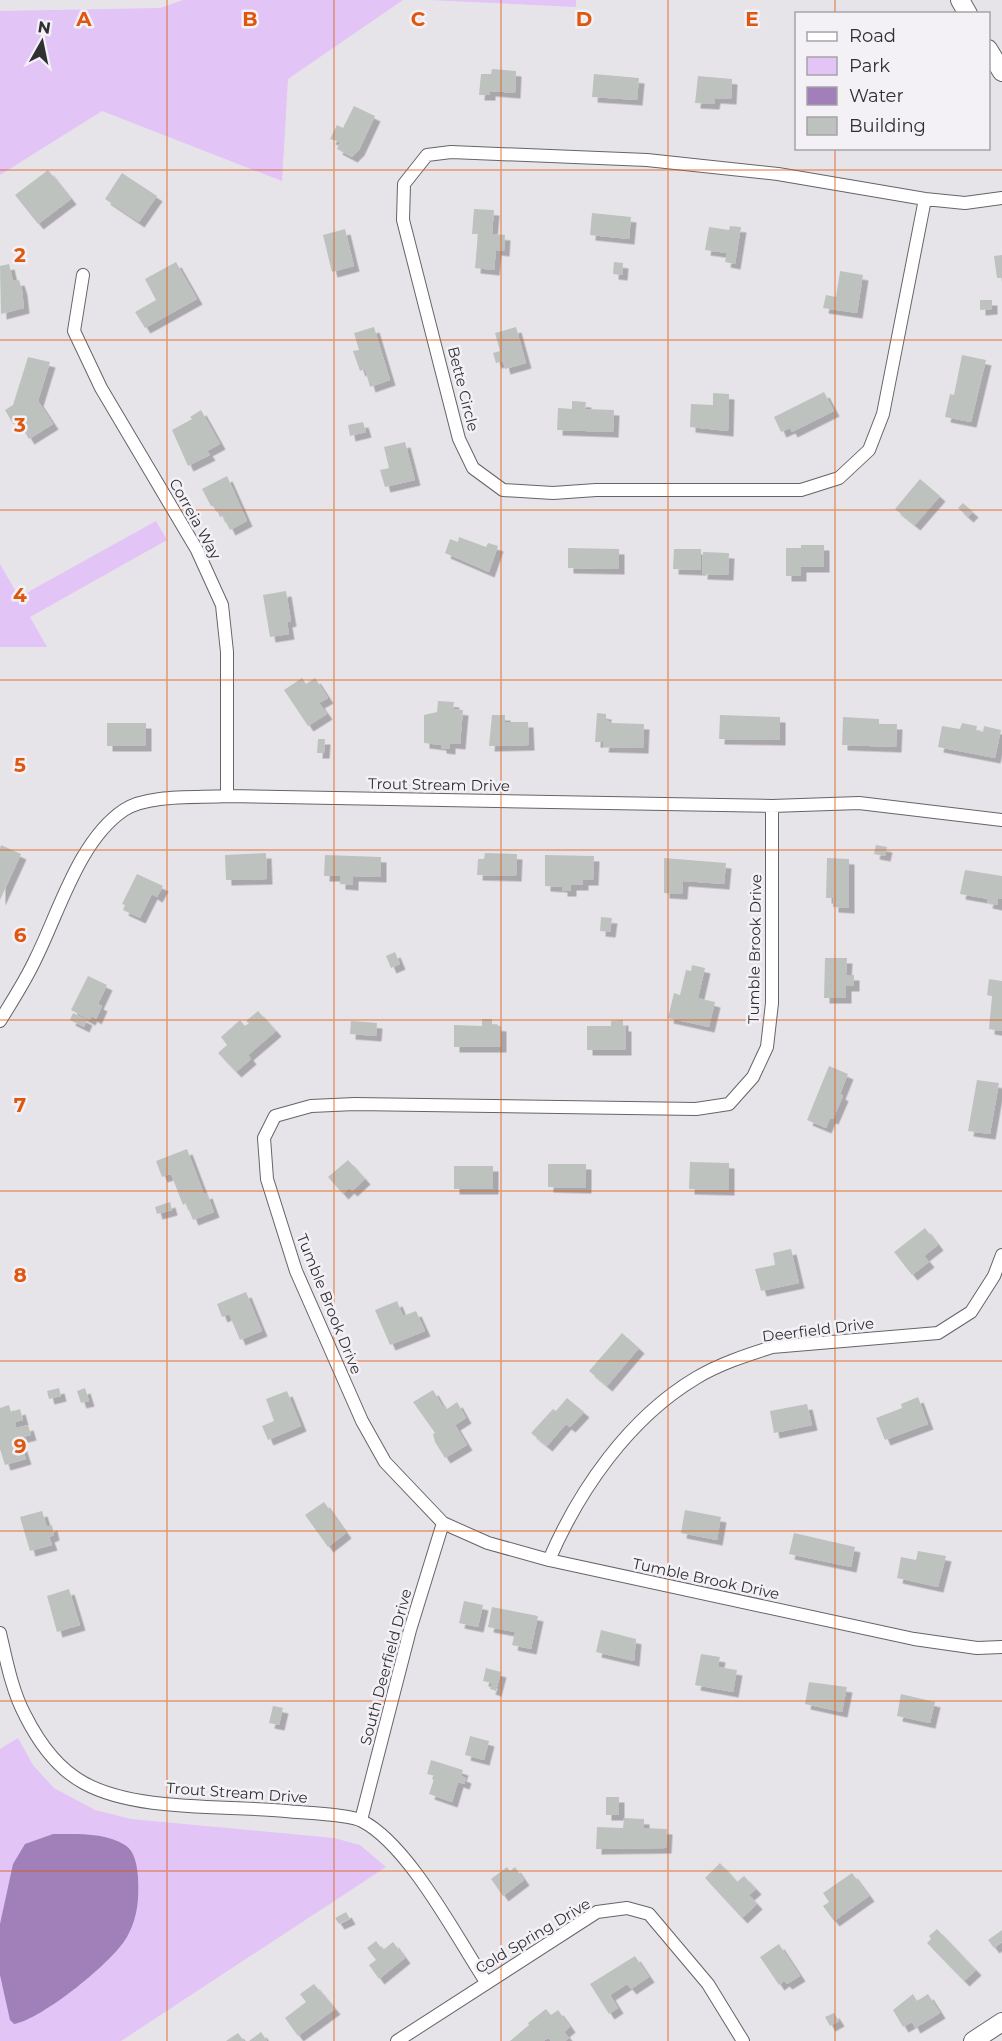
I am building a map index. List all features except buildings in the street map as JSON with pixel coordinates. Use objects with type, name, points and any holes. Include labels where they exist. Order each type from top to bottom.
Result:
[{"type":"street","points":[[990,52],[1002,72]]},
{"type":"street","name":"Bette Circle","points":[[924,199],[883,414],[869,450],[839,478],[801,490],[596,490],[553,493],[503,490],[473,468],[459,439],[403,219],[404,184],[427,155],[451,152],[647,160],[778,174],[924,199],[964,203],[1002,198]]},
{"type":"street","name":"Correia Way","points":[[83,275],[75,331],[101,388],[197,550],[222,605],[227,651],[226,796]]},
{"type":"street","name":"Trout Stream Drive","points":[[0,1022],[36,959],[83,858],[102,831],[124,809],[158,799],[226,796],[772,806],[859,803],[1002,820]]},
{"type":"street","name":"Tumble Brook Drive","points":[[772,806],[772,1003],[766,1047],[753,1077],[729,1104],[696,1109],[355,1104],[311,1106],[276,1116],[264,1138],[267,1179],[296,1271],[362,1422],[385,1462],[443,1523],[488,1543],[549,1560],[914,1639],[977,1648],[1002,1647]]},
{"type":"street","name":"Deerfield Drive","points":[[549,1560],[582,1494],[604,1465],[642,1421],[670,1396],[698,1377],[747,1355],[772,1347],[938,1333],[971,1312],[994,1276],[1002,1255]]},
{"type":"street","name":"South Deerfield Drive","points":[[361,1820],[410,1630],[443,1523]]},
{"type":"street","name":"Trout Stream Drive","points":[[0,1633],[24,1714],[48,1753],[82,1783],[107,1793],[143,1802],[260,1809],[361,1820]]},
{"type":"street","points":[[361,1820],[386,1840],[411,1867],[486,1982]]},
{"type":"street","name":"Cold Spring Drive","points":[[397,2041],[597,1912],[627,1908],[649,1914],[708,1984],[742,2041]]},
{"type":"street","points":[[973,2041],[1002,2022]]},
{"type":"green space","points":[[183,0],[403,0],[288,79],[282,181],[102,111],[0,175],[0,11],[160,8]]},
{"type":"green space","points":[[429,0],[576,0],[576,7]]},
{"type":"green space","points":[[156,521],[167,540],[30,617],[47,647],[0,647],[0,564],[19,597]]},
{"type":"green space","points":[[18,1738],[33,1765],[54,1788],[95,1810],[131,1819],[334,1838],[360,1845],[386,1867],[121,2041],[0,2041],[0,1749]]},
{"type":"water","points":[[53,1834],[99,1836],[125,1845],[135,1859],[138,1873],[136,1914],[121,1946],[94,1973],[42,2012],[14,2024],[10,2020],[0,1975],[0,1924],[13,1864],[25,1844]]}]
